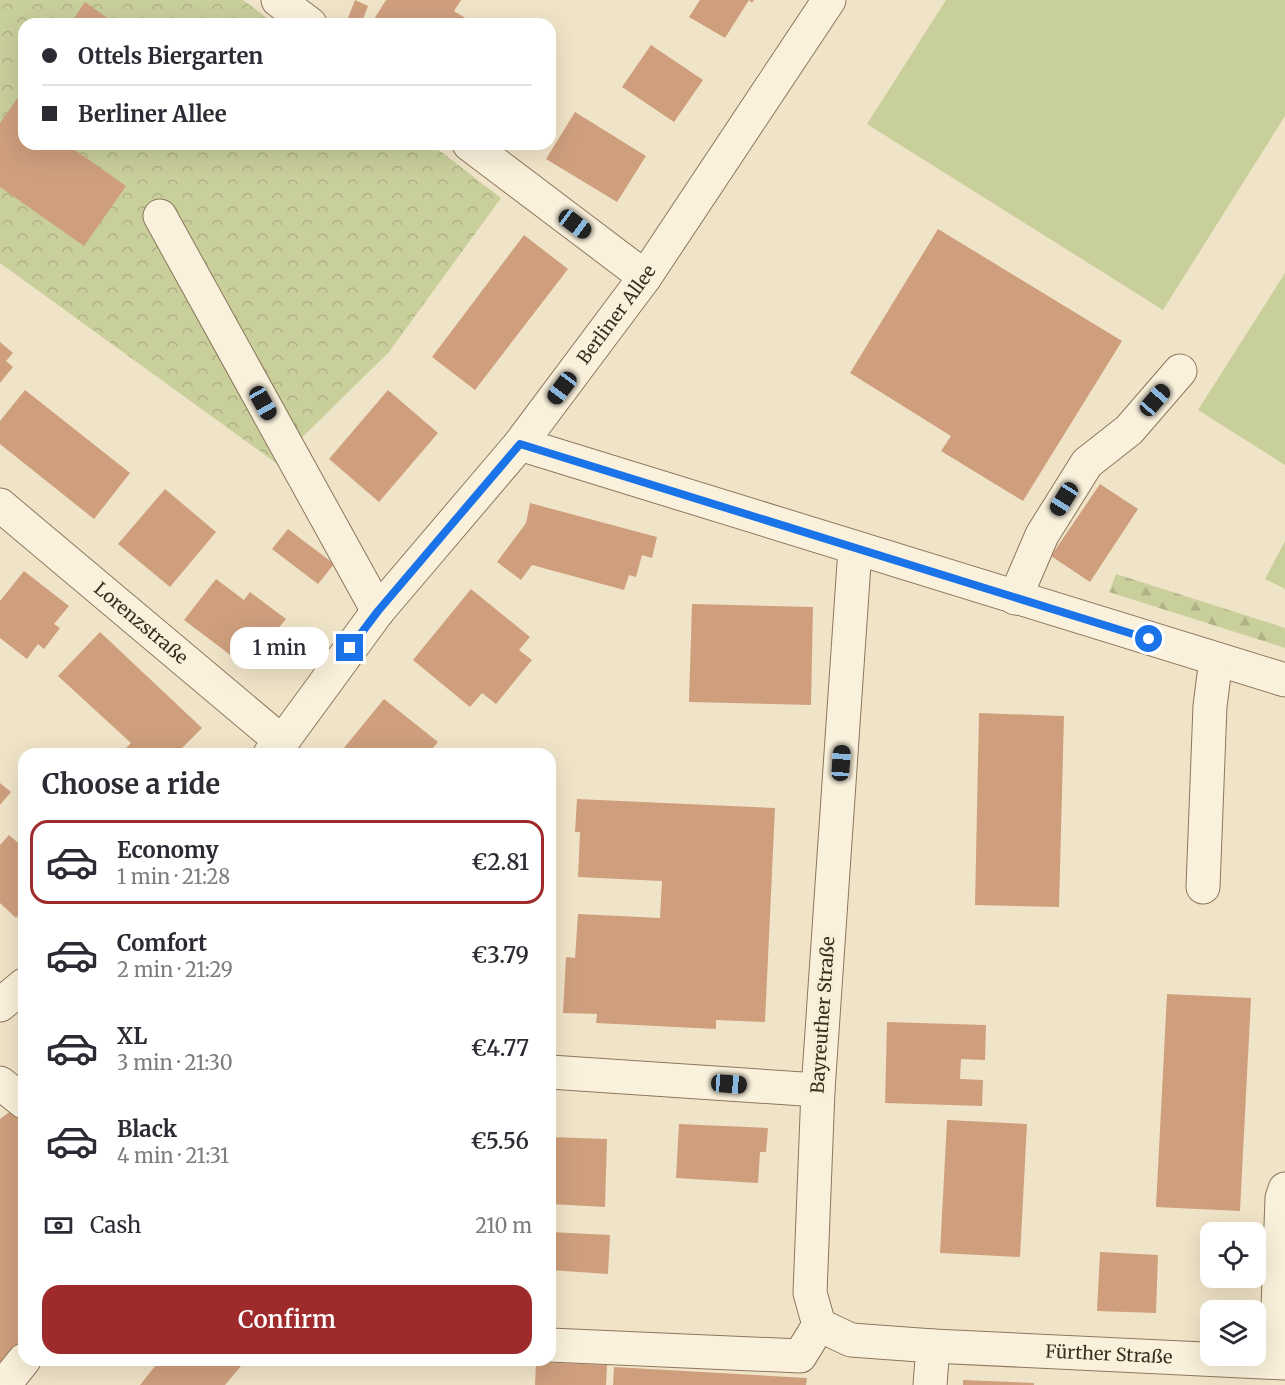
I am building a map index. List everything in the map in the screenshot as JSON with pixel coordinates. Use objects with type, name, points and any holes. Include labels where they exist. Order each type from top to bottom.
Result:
[{"type":"street","points":[[278,0],[302,18]]},
{"type":"street","name":"Berliner Allee","points":[[276,748],[378,611],[520,444],[645,277],[830,0]]},
{"type":"street","points":[[477,150],[645,277]]},
{"type":"street","points":[[160,216],[378,611]]},
{"type":"street","points":[[1016,598],[1042,535],[1087,463],[1129,430],[1180,371]]},
{"type":"street","points":[[520,444],[1285,680]]},
{"type":"street","name":"Lorenzstraße","points":[[0,505],[276,748]]},
{"type":"street","name":"Bayreuther Straße","points":[[819,1325],[810,1293],[818,1090],[855,549]]},
{"type":"street","points":[[1203,887],[1210,706],[1216,659]]},
{"type":"street","points":[[0,1005],[18,990]]},
{"type":"street","points":[[556,1072],[818,1090]]},
{"type":"street","points":[[1280,1363],[1282,1198],[1285,1189]]},
{"type":"street","points":[[556,1345],[800,1356],[819,1325],[851,1340],[933,1346],[930,1385]]},
{"type":"street","name":"Fürther Straße","points":[[933,1346],[1280,1363]]},
{"type":"street","points":[[4,1385],[19,1366]]},
{"type":"green space","points":[[0,0],[243,0],[267,18],[18,18],[18,150],[439,150],[501,198],[389,352],[276,463],[0,263]]},
{"type":"green space","points":[[946,0],[1285,0],[1285,116],[1163,310],[867,124]]},
{"type":"green space","points":[[1285,273],[1285,465],[1198,410]]},
{"type":"green space","points":[[1285,541],[1285,589],[1265,579]]},
{"type":"green space","points":[[1116,574],[1285,628],[1285,648],[1109,592]]},
{"type":"building","points":[[355,0],[368,6],[363,18],[348,18]]},
{"type":"building","points":[[386,0],[461,0],[454,11],[465,18],[375,18]]},
{"type":"building","points":[[700,0],[749,0],[725,38],[689,17]]},
{"type":"building","points":[[85,2],[108,18],[74,18]]},
{"type":"building","points":[[651,45],[703,80],[674,122],[622,87]]},
{"type":"building","points":[[18,98],[18,150],[75,150],[126,186],[84,246],[0,187],[0,123]]},
{"type":"building","points":[[575,112],[646,156],[617,202],[546,159],[552,150],[556,150],[556,143]]},
{"type":"building","points":[[938,229],[1122,341],[1023,501],[941,451],[951,436],[850,373]]},
{"type":"building","points":[[524,235],[568,269],[475,390],[432,357]]},
{"type":"building","points":[[0,342],[13,353],[6,361],[13,367],[0,383]]},
{"type":"building","points":[[25,390],[130,473],[94,519],[0,444],[0,421]]},
{"type":"building","points":[[388,390],[438,433],[379,502],[329,459]]},
{"type":"building","points":[[1100,484],[1138,509],[1090,582],[1051,556]]},
{"type":"building","points":[[165,489],[216,532],[170,587],[118,544]]},
{"type":"building","points":[[530,503],[657,537],[652,558],[642,555],[636,577],[629,575],[624,590],[532,565],[521,580],[497,562],[526,523]]},
{"type":"building","points":[[288,529],[334,564],[318,584],[272,549]]},
{"type":"building","points":[[24,571],[69,606],[54,624],[60,628],[44,649],[38,644],[27,659],[0,638],[0,601]]},
{"type":"building","points":[[216,579],[244,600],[250,592],[286,619],[271,637],[278,642],[264,660],[259,657],[249,669],[184,620]]},
{"type":"building","points":[[471,589],[530,637],[519,650],[532,660],[496,704],[482,693],[470,707],[413,660]]},
{"type":"building","points":[[692,604],[813,607],[811,705],[689,702]]},
{"type":"building","points":[[100,632],[202,728],[182,748],[126,748],[131,743],[58,676]]},
{"type":"building","points":[[384,699],[438,742],[433,748],[344,748]]},
{"type":"building","points":[[979,713],[1064,716],[1059,907],[975,905]]},
{"type":"building","points":[[0,783],[11,792],[0,805]]},
{"type":"building","points":[[577,799],[775,808],[765,1022],[716,1020],[716,1029],[596,1023],[597,1014],[563,1013],[566,957],[575,958],[578,914],[660,918],[662,881],[578,877],[580,832],[575,832]]},
{"type":"building","points":[[9,835],[18,843],[18,916],[16,918],[0,903],[0,845]]},
{"type":"building","points":[[1167,994],[1251,998],[1240,1211],[1156,1207]]},
{"type":"building","points":[[887,1022],[986,1025],[985,1060],[961,1059],[960,1079],[983,1080],[982,1106],[885,1103]]},
{"type":"building","points":[[18,1106],[18,1351],[0,1373],[0,1119]]},
{"type":"building","points":[[947,1120],[1027,1124],[1020,1257],[940,1253]]},
{"type":"building","points":[[679,1124],[768,1128],[766,1152],[760,1152],[758,1183],[676,1178]]},
{"type":"building","points":[[556,1137],[607,1139],[605,1207],[556,1204]]},
{"type":"building","points":[[556,1232],[610,1235],[608,1274],[556,1270]]},
{"type":"building","points":[[1100,1252],[1158,1255],[1156,1313],[1097,1311]]},
{"type":"building","points":[[556,1363],[607,1365],[606,1385],[535,1385],[536,1366],[556,1366]]},
{"type":"building","points":[[155,1366],[241,1366],[225,1385],[140,1385]]},
{"type":"building","points":[[614,1367],[807,1378],[806,1385],[613,1385]]},
{"type":"building","points":[[963,1380],[1034,1383],[1034,1385],[963,1385]]},
{"type":"route","points":[[350,648],[378,611],[520,444],[1149,639]]}]
